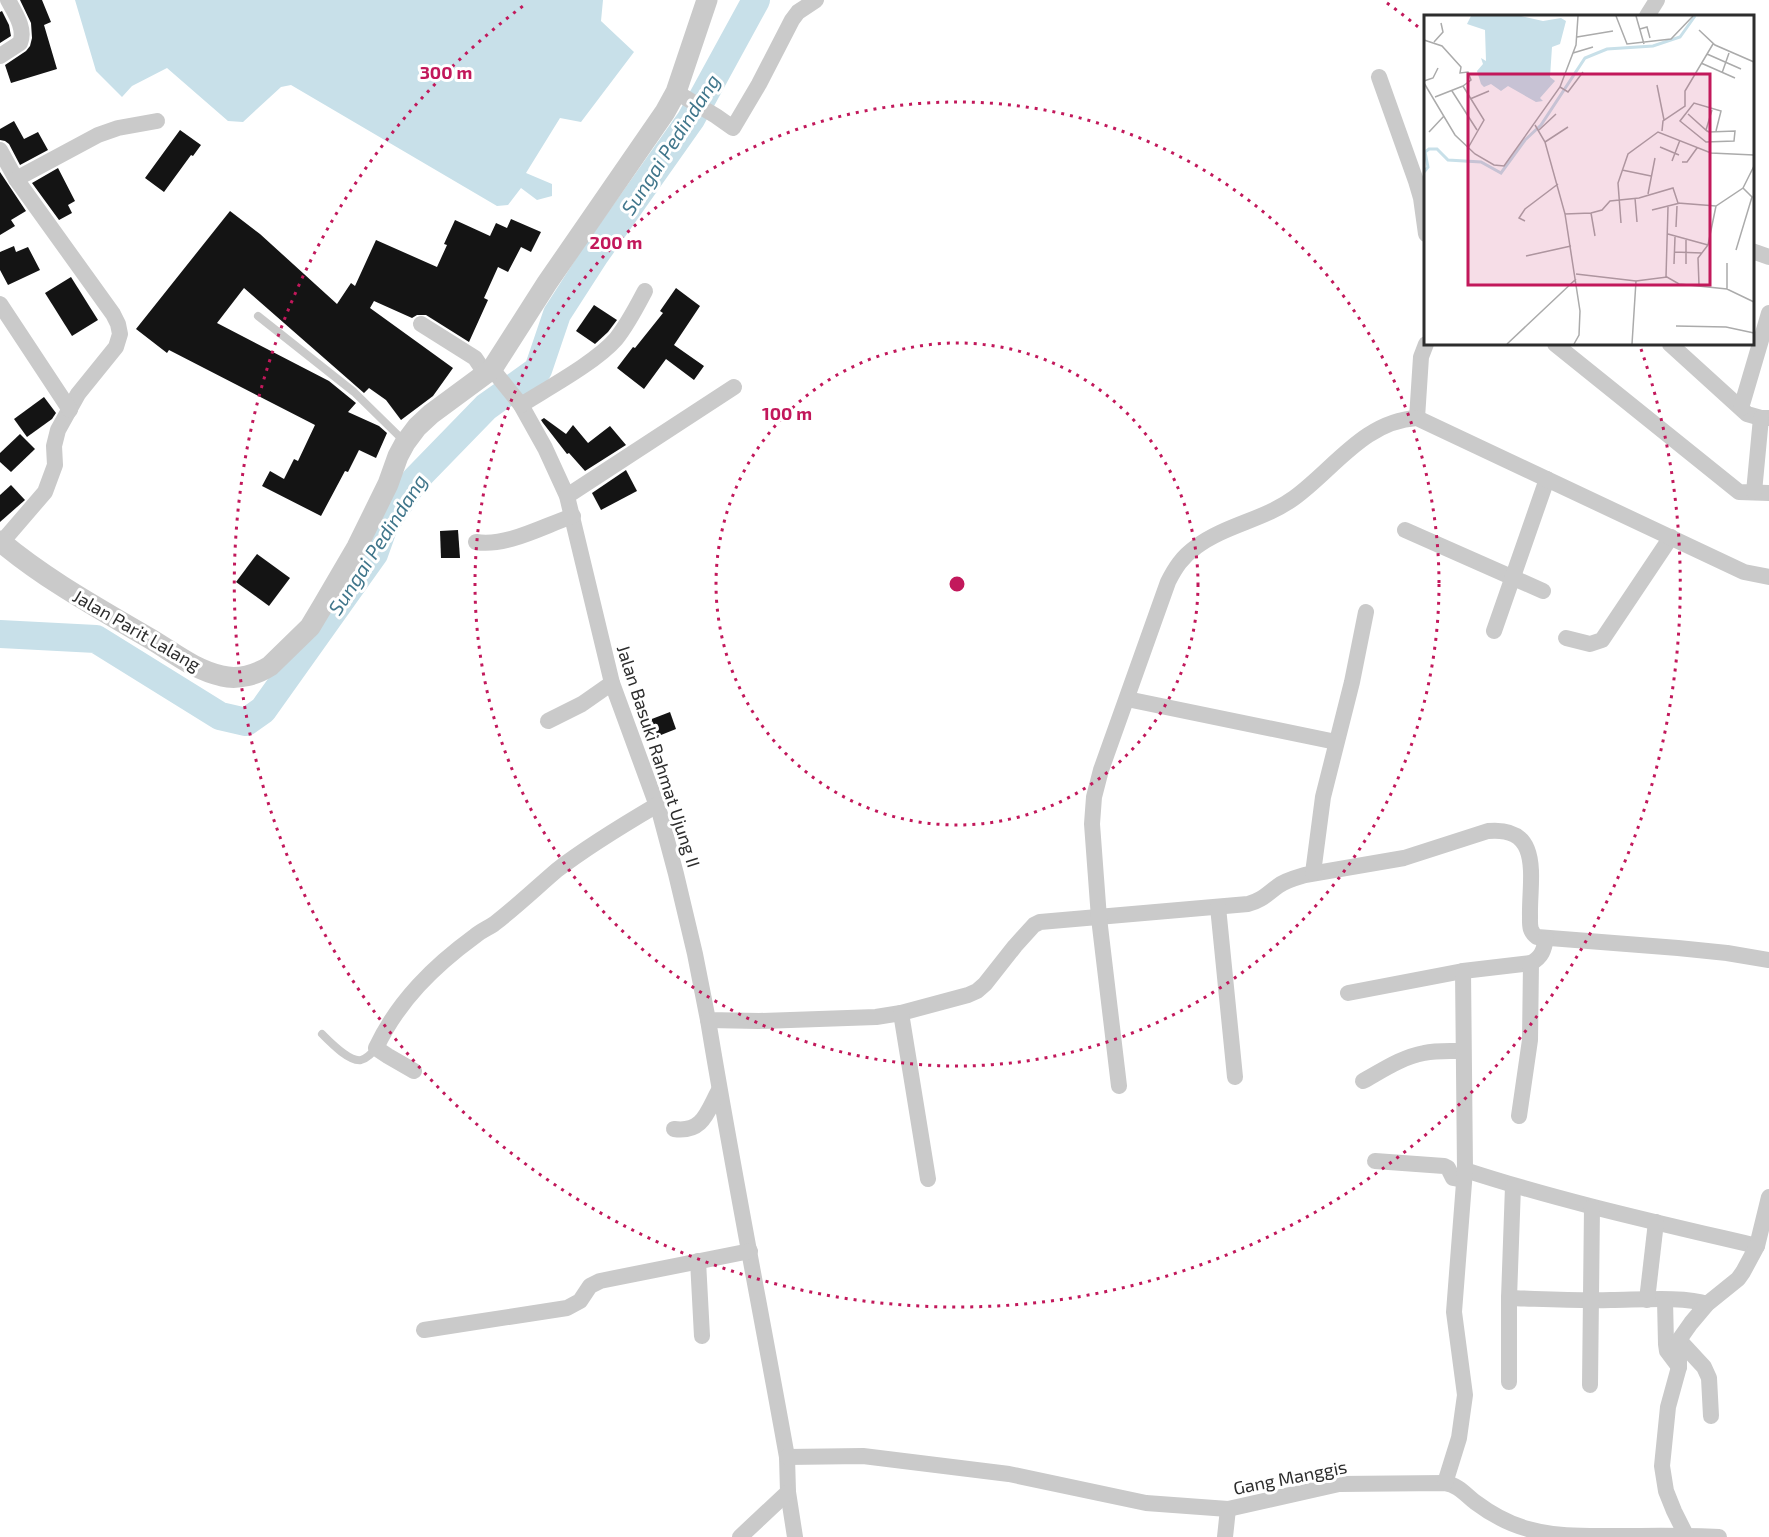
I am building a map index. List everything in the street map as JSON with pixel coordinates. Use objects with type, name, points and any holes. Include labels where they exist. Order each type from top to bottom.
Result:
[{"type":"street","points":[[0,56],[22,41],[20,22],[8,0]]},
{"type":"street","name":"Jalan Parit Lalang","points":[[1,542],[53,580],[189,664],[223,677],[244,677],[270,666],[310,627],[357,547],[405,443],[431,414],[488,373],[547,283],[655,128],[682,96],[706,0]]},
{"type":"street","points":[[682,96],[733,128],[792,20],[798,12],[816,0]]},
{"type":"street","points":[[1648,15],[1657,0]]},
{"type":"street","points":[[1378,77],[1423,199],[1424,216]]},
{"type":"street","points":[[16,179],[98,135],[118,128],[157,121]]},
{"type":"street","points":[[0,150],[16,179],[113,314],[120,334],[116,347],[78,394],[58,430],[55,438],[55,465],[45,492],[1,542]]},
{"type":"street","points":[[1754,252],[1769,257]]},
{"type":"street","points":[[519,402],[595,357],[628,323],[645,291]]},
{"type":"street","points":[[0,304],[70,410]]},
{"type":"street","points":[[1741,408],[1769,313]]},
{"type":"street","name":"Jalan Basuki Rahmat Ujung II","points":[[421,324],[475,358],[481,367],[519,402],[545,448],[567,496],[612,683],[657,805],[695,954],[787,1457],[795,1537]]},
{"type":"street","points":[[1417,418],[1421,357],[1426,345]]},
{"type":"street","points":[[1556,345],[1739,492],[1761,493],[1765,418],[1747,414],[1673,345]]},
{"type":"street","points":[[567,496],[734,387]]},
{"type":"street","points":[[1119,1086],[1099,918],[1092,824],[1094,797],[1101,770],[1168,582],[1185,555],[1206,540],[1292,499],[1327,471],[1363,437],[1389,423],[1401,419],[1417,418],[1744,572],[1769,577]]},
{"type":"street","points":[[1494,631],[1547,478]]},
{"type":"street","points":[[476,542],[484,544],[500,541],[526,534],[573,516]]},
{"type":"street","points":[[1405,530],[1543,591]]},
{"type":"street","points":[[1566,638],[1590,644],[1602,640],[1671,537]]},
{"type":"street","points":[[1313,873],[1323,797],[1352,682],[1366,612]]},
{"type":"street","points":[[548,721],[582,704],[612,683]]},
{"type":"street","points":[[1127,699],[1336,742]]},
{"type":"street","points":[[414,1071],[376,1048],[392,1018],[421,981],[452,953],[494,924],[559,869],[623,825],[657,805]]},
{"type":"street","points":[[708,1020],[759,1021],[876,1017],[901,1013],[977,991],[1030,930],[1040,922],[1239,906],[1256,902],[1290,879],[1404,858],[1488,831],[1505,831],[1521,840],[1528,849],[1531,867],[1529,895],[1531,930],[1537,937],[1688,949],[1769,960]]},
{"type":"street","points":[[1218,907],[1235,1077]]},
{"type":"street","points":[[1348,993],[1463,970],[1531,963],[1542,954],[1546,938]]},
{"type":"street","points":[[1520,1116],[1530,1040],[1531,963]]},
{"type":"street","points":[[1463,970],[1464,1175],[1454,1312],[1465,1395],[1459,1438],[1445,1483],[1455,1485],[1477,1503],[1505,1520],[1543,1533],[1569,1536],[1719,1537]]},
{"type":"street","points":[[901,1013],[928,1179]]},
{"type":"street","points":[[1363,1081],[1396,1062],[1418,1054],[1463,1051]]},
{"type":"street","points":[[674,1129],[690,1129],[700,1123],[719,1090]]},
{"type":"street","points":[[1375,1161],[1444,1166],[1448,1168],[1452,1178],[1464,1175],[1757,1246]]},
{"type":"street","points":[[1509,1382],[1513,1186]]},
{"type":"street","points":[[1686,1535],[1666,1491],[1662,1466],[1668,1407],[1679,1367],[1679,1340],[1707,1304],[1738,1279],[1757,1246],[1769,1197]]},
{"type":"street","points":[[1590,1385],[1592,1207]]},
{"type":"street","points":[[1647,1300],[1656,1222]]},
{"type":"street","points":[[424,1330],[567,1308],[580,1301],[595,1282],[750,1251]]},
{"type":"street","points":[[698,1261],[702,1336]]},
{"type":"street","points":[[1509,1298],[1665,1300],[1707,1304]]},
{"type":"street","points":[[1665,1300],[1666,1344],[1679,1367]]},
{"type":"street","points":[[1679,1340],[1704,1367],[1709,1378],[1711,1416]]},
{"type":"street","name":"Gang Manggis","points":[[787,1457],[863,1456],[1009,1474],[1146,1503],[1228,1509],[1339,1484],[1445,1483]]},
{"type":"street","points":[[740,1537],[789,1492]]},
{"type":"street","points":[[1225,1537],[1228,1509]]},
{"type":"lane","points":[[258,316],[354,392],[405,443]]},
{"type":"lane","points":[[322,1034],[342,1052],[357,1059],[364,1059],[376,1048]]},
{"type":"water","points":[[75,0],[603,0],[601,21],[634,52],[581,122],[560,118],[526,173],[552,184],[552,196],[537,200],[521,188],[508,205],[497,206],[291,85],[281,87],[243,122],[228,121],[167,68],[132,86],[122,97],[96,71]]},
{"type":"building","points":[[20,0],[42,0],[51,22],[44,25],[57,69],[11,83],[5,65],[26,51],[32,38],[31,23]]},
{"type":"building","points":[[2,11],[9,25],[11,36],[0,43],[0,12]]},
{"type":"building","points":[[14,121],[24,139],[38,132],[48,150],[20,165],[9,144],[0,140],[0,129]]},
{"type":"building","points":[[180,130],[201,145],[164,192],[145,178]]},
{"type":"building","points":[[58,168],[75,201],[68,205],[72,213],[59,220],[32,183]]},
{"type":"building","points":[[0,172],[26,211],[11,220],[15,226],[0,235]]},
{"type":"building","points":[[230,211],[260,234],[337,304],[351,283],[355,286],[376,240],[437,267],[455,220],[490,236],[496,223],[507,228],[511,219],[541,232],[531,252],[521,247],[508,272],[498,267],[484,298],[488,300],[469,342],[426,315],[417,315],[412,318],[374,301],[370,308],[453,368],[433,396],[401,420],[386,400],[369,388],[364,393],[244,288],[217,323],[329,381],[356,403],[348,412],[379,426],[387,433],[376,458],[359,450],[321,516],[262,486],[270,471],[284,479],[294,459],[298,461],[315,425],[169,350],[167,353],[136,329]]},
{"type":"building","points":[[14,246],[16,252],[28,247],[40,270],[8,285],[0,270],[0,252]]},
{"type":"building","points":[[71,277],[98,320],[72,336],[45,293]]},
{"type":"building","points":[[676,288],[700,306],[674,345],[704,366],[694,380],[666,359],[644,389],[617,368],[663,313],[660,311]]},
{"type":"building","points":[[594,305],[617,320],[595,344],[576,331]]},
{"type":"building","points":[[44,397],[56,413],[52,419],[27,437],[14,419]]},
{"type":"building","points":[[544,418],[566,434],[573,425],[588,443],[610,426],[626,445],[585,471],[569,453],[567,454],[543,423],[541,420]]},
{"type":"building","points":[[20,434],[35,449],[11,472],[0,462],[0,453]]},
{"type":"building","points":[[626,470],[637,491],[601,510],[592,493]]},
{"type":"building","points":[[11,485],[25,500],[0,522],[0,495]]},
{"type":"building","points":[[458,530],[460,558],[441,558],[440,531]]},
{"type":"building","points":[[257,554],[290,578],[269,606],[236,582]]},
{"type":"building","points":[[670,712],[676,729],[651,739],[644,722]]},
{"type":"waterway","name":"Sungai Pedindang","points":[[0,634],[96,639],[220,716],[246,722],[263,710],[374,554],[384,526],[415,480],[486,407],[538,370],[557,314],[595,255],[691,119],[756,0]]}]
